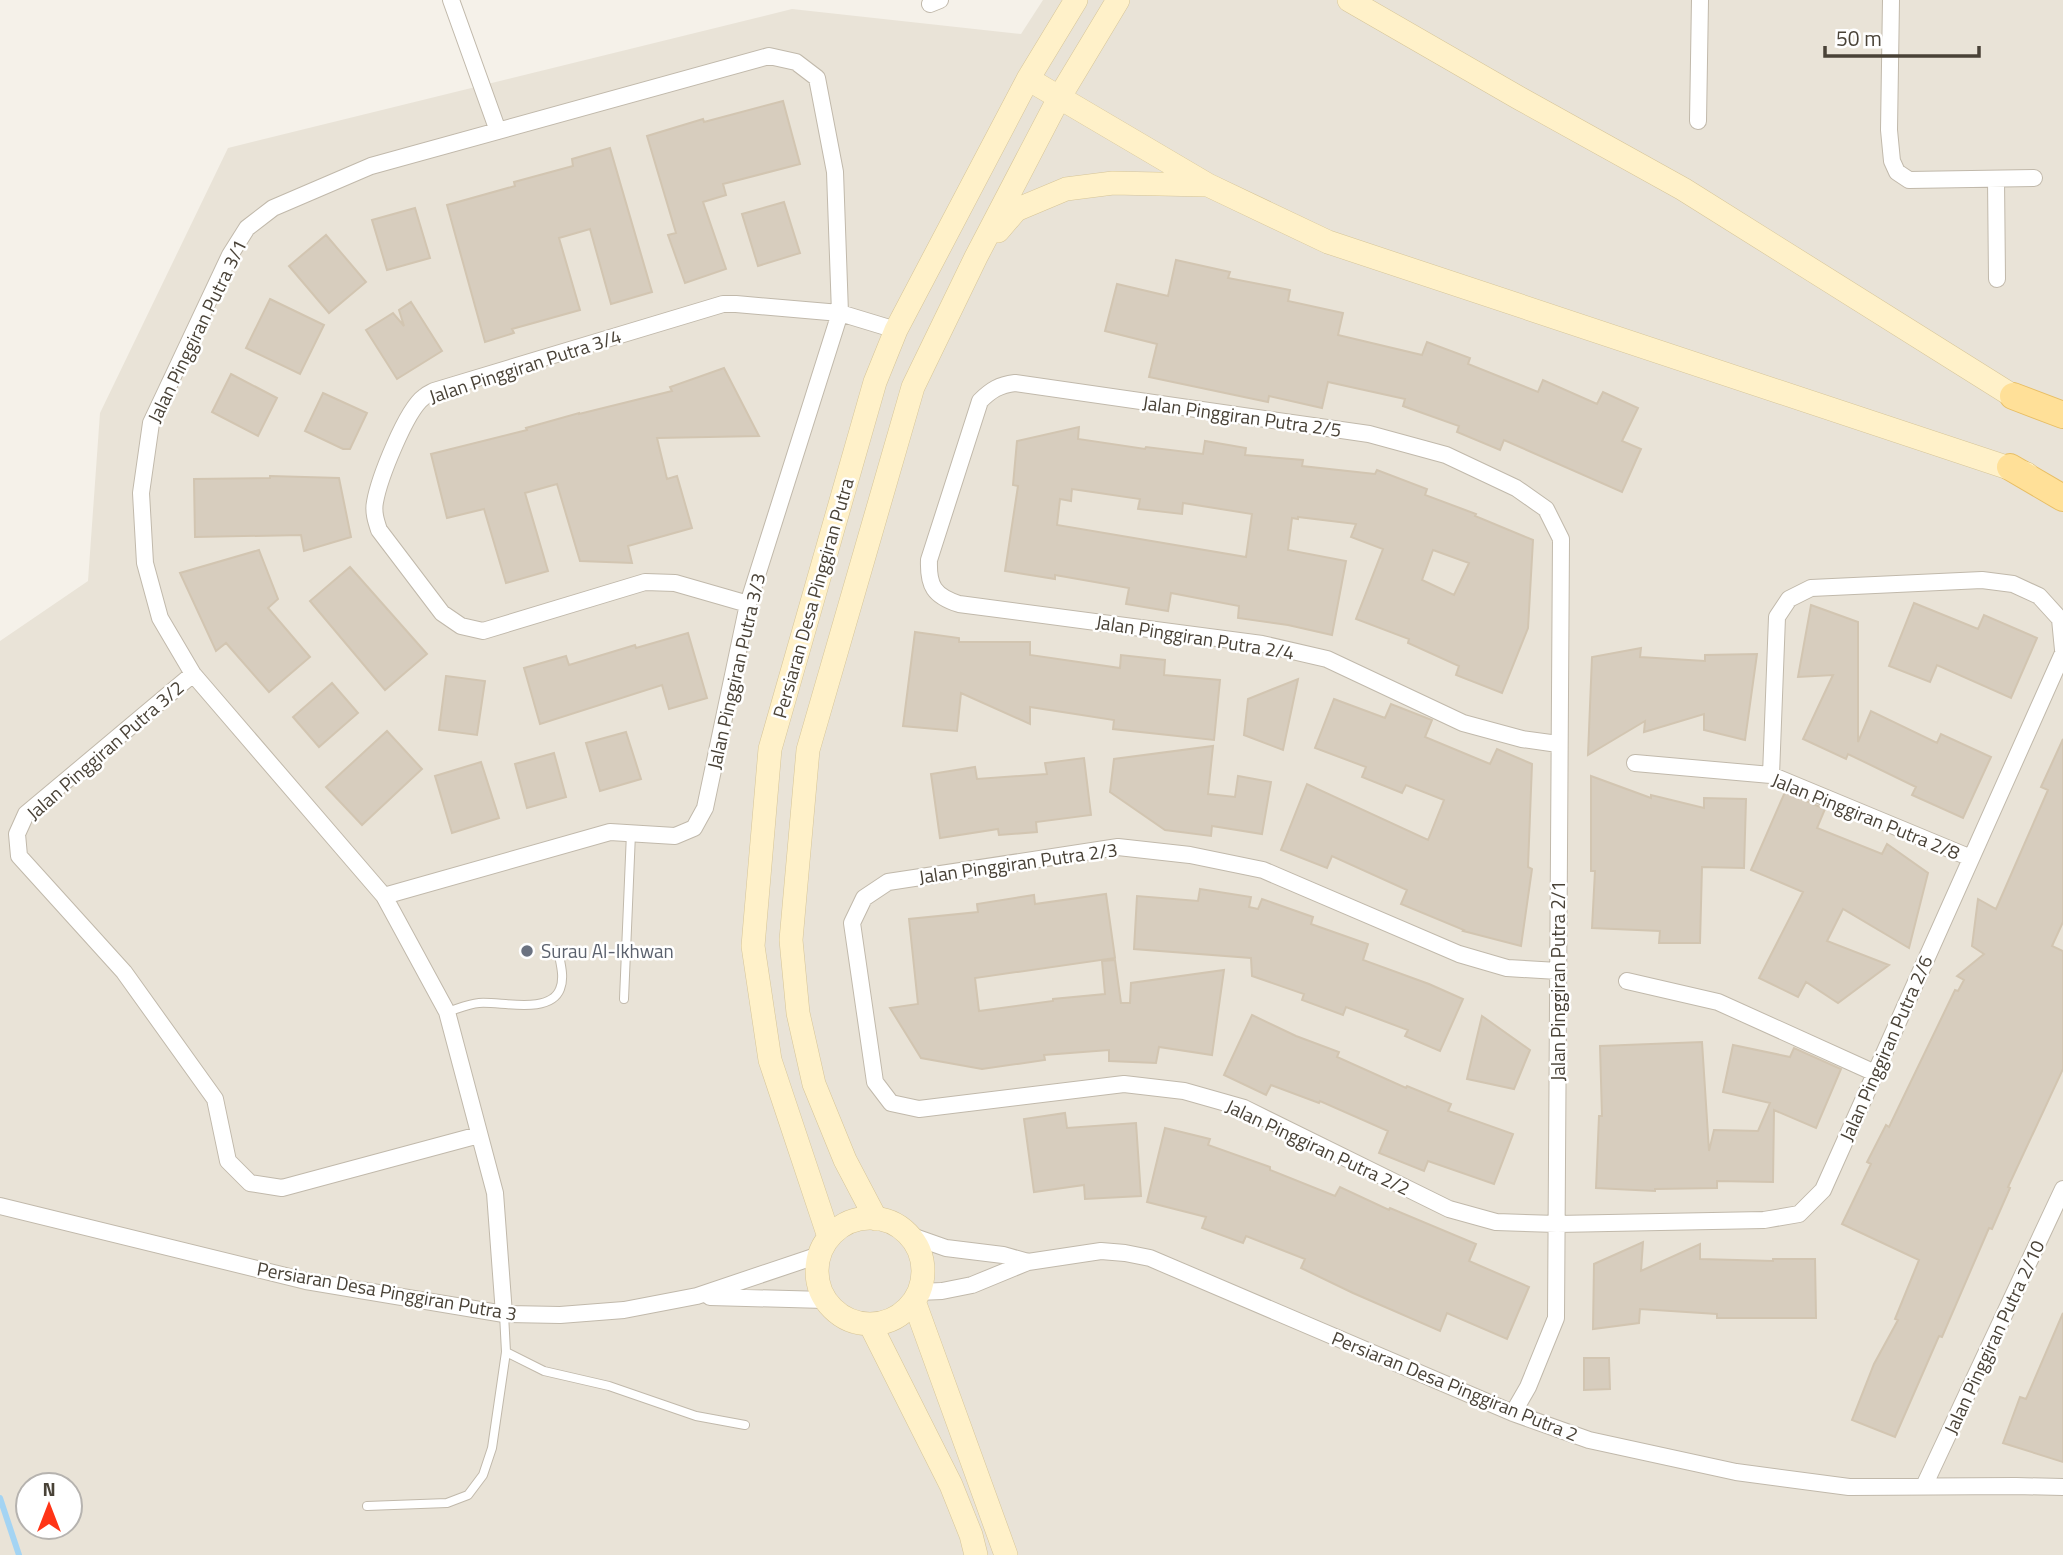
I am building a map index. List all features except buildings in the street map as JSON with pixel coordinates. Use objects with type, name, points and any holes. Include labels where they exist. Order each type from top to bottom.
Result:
[{"type":"main road","points":[[2013,396],[2063,418]]},
{"type":"main road","points":[[2010,467],[2063,498]]},
{"type":"street","points":[[451,0],[498,131]]},
{"type":"street","name":"Persiaran Desa Pinggiran Putra","points":[[824,1246],[770,1060],[753,946],[770,749],[875,382],[896,330],[1028,79],[1076,0]]},
{"type":"street","name":"Persiaran Desa Pinggiran Putra","points":[[876,1219],[845,1160],[814,1084],[798,1013],[791,940],[808,750],[913,387],[976,257],[1059,98],[1118,0]]},
{"type":"street","points":[[1698,121],[1700,0]]},
{"type":"street","points":[[1891,0],[1889,130],[1892,161],[1897,172],[1909,180],[2034,178]]},
{"type":"street","points":[[1355,3],[1683,189],[2013,396]]},
{"type":"street","name":"Jalan Pinggiran Putra 3/1","points":[[504,1314],[495,1193],[447,1013],[384,897],[193,674],[160,618],[145,563],[141,493],[150,423],[230,255],[247,228],[273,208],[371,166],[769,56],[796,62],[817,78]]},
{"type":"street","name":"Jalan Pinggiran Putra 3/3","points":[[384,897],[610,832],[675,836],[694,828],[705,808],[748,604],[840,313],[835,172],[817,78]]},
{"type":"street","points":[[1028,79],[1208,185],[1328,242],[2010,467],[2063,489]]},
{"type":"street","points":[[1996,178],[1997,279]]},
{"type":"street","points":[[976,257],[1016,210],[1066,189],[1112,183],[1208,185]]},
{"type":"street","name":"Jalan Pinggiran Putra 3/4","points":[[748,604],[675,583],[645,582],[483,631],[461,626],[442,614],[379,530],[375,503],[389,455],[415,406],[434,391],[723,304],[840,313],[896,330]]},
{"type":"street","name":"Jalan Pinggiran Putra 2/5","points":[[954,481],[979,401],[1000,385],[1015,383],[1369,434],[1446,455],[1516,488],[1546,509],[1561,538]]},
{"type":"street","name":"Jalan Pinggiran Putra 2/4","points":[[954,481],[929,560],[931,583],[944,599],[959,604],[1262,644],[1327,659],[1462,723],[1522,739],[1558,744]]},
{"type":"street","name":"Jalan Pinggiran Putra 2/1","points":[[1513,1413],[1528,1387],[1556,1318],[1561,538]]},
{"type":"street","points":[[1771,775],[1777,617],[1789,598],[1811,588],[1982,580],[2013,584],[2039,596],[2060,619],[2063,651]]},
{"type":"street","name":"Jalan Pinggiran Putra 2/6","points":[[1557,1224],[1764,1220],[1798,1214],[1823,1190],[2063,651]]},
{"type":"street","name":"Jalan Pinggiran Putra 3/2","points":[[193,674],[26,814],[17,834],[19,856],[124,972],[215,1099],[228,1161],[250,1183],[282,1188],[480,1135]]},
{"type":"street","name":"Jalan Pinggiran Putra 2/8","points":[[1636,763],[1771,775],[1971,858]]},
{"type":"street","name":"Jalan Pinggiran Putra 2/3","points":[[864,1003],[852,923],[863,898],[888,882],[1118,847],[1190,855],[1263,870],[1459,954],[1507,968],[1558,971]]},
{"type":"street","points":[[1627,981],[1718,1002],[1875,1073]]},
{"type":"street","name":"Jalan Pinggiran Putra 2/2","points":[[864,1003],[875,1082],[891,1103],[919,1109],[1124,1084],[1184,1091],[1244,1108],[1449,1209],[1496,1222],[1557,1224]]},
{"type":"street","name":"Jalan Pinggiran Putra 2/10","points":[[1924,1486],[2063,1189]]},
{"type":"street","name":"Persiaran Desa Pinggiran Putra 3","points":[[0,1206],[306,1281],[504,1314],[560,1315],[624,1310],[697,1296],[824,1246]]},
{"type":"street","points":[[876,1219],[894,1224],[909,1235],[922,1262],[923,1277],[916,1296],[902,1313],[887,1321],[870,1324],[852,1321],[837,1313],[825,1300],[818,1286],[816,1271],[824,1246],[839,1228],[850,1222],[876,1219]]},
{"type":"street","name":"Persiaran Desa Pinggiran Putra 2","points":[[909,1235],[946,1248],[1003,1255],[1028,1262]]},
{"type":"street","name":"Persiaran Desa Pinggiran Putra 2","points":[[916,1296],[972,1285],[1028,1262],[1101,1251],[1125,1253],[1150,1258],[1513,1413],[1589,1440],[1736,1472],[1849,1487],[2063,1487]]},
{"type":"street","name":"Persiaran Desa Pinggiran Putra 3","points":[[697,1296],[825,1300]]},
{"type":"street","points":[[916,1296],[1006,1555]]},
{"type":"street","points":[[870,1324],[951,1485],[976,1555]]},
{"type":"lane","points":[[624,999],[631,833]]},
{"type":"lane","points":[[447,1013],[477,1003],[526,1006],[554,998],[560,990],[562,978],[558,950]]},
{"type":"lane","points":[[367,1506],[447,1503],[468,1495],[483,1475],[492,1448],[506,1352],[504,1314]]},
{"type":"lane","points":[[506,1352],[544,1371],[609,1386],[696,1416],[745,1425]]},
{"type":"shaded area","points":[[1043,0],[2063,0],[2063,1555],[0,1555],[0,641],[88,581],[100,413],[228,148],[792,9],[1021,34]]},
{"type":"waterway","points":[[0,1498],[19,1555]]},
{"type":"place","name":"Surau Al-Ikhwan","points":[[527,951]]}]
